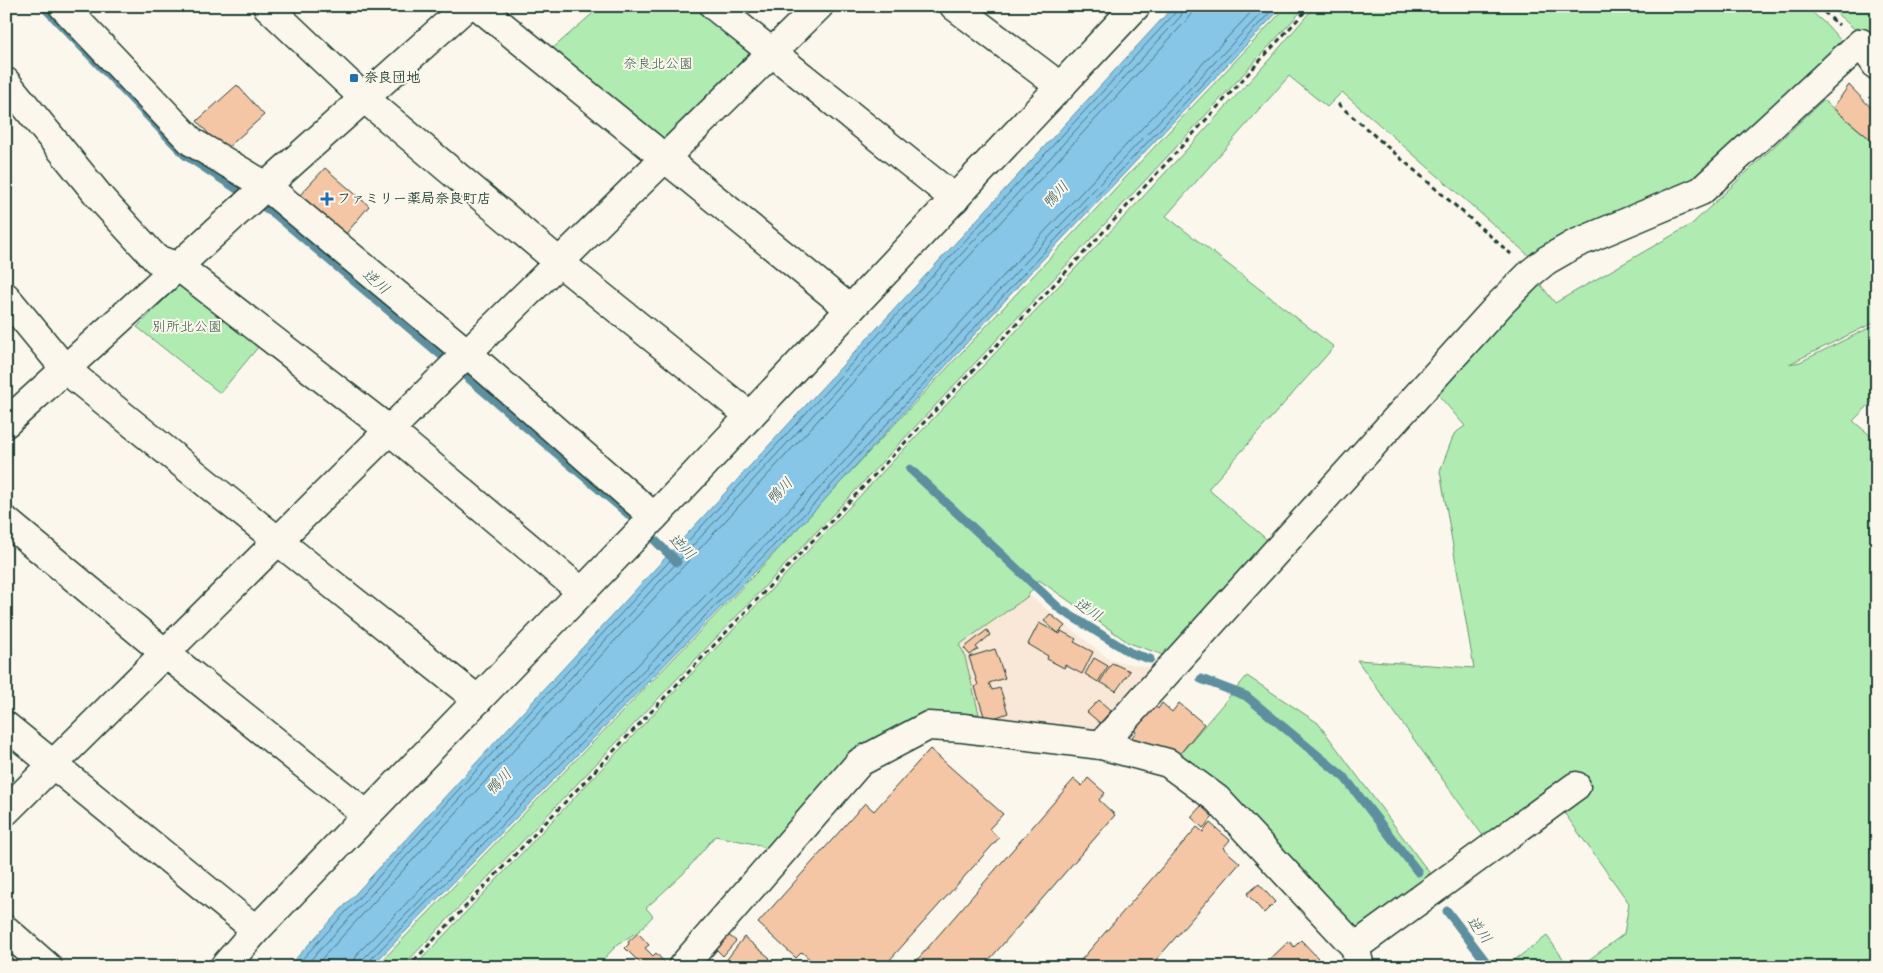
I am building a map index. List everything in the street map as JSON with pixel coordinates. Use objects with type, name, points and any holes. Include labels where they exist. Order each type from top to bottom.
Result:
[{"type":"street","points":[[63,6],[192,142],[262,190],[457,363],[646,526]]},
{"type":"street","points":[[267,6],[364,98],[559,262],[750,416]]},
{"type":"street","points":[[6,423],[467,6]]},
{"type":"street","points":[[478,6],[850,310]]},
{"type":"street","points":[[714,6],[955,199]]},
{"type":"street","points":[[6,811],[665,157],[820,6]]},
{"type":"street","points":[[954,6],[1061,86]]},
{"type":"street","points":[[224,967],[256,930],[366,815],[646,526],[1136,6]]},
{"type":"street","points":[[1101,745],[1494,310],[1532,272],[1547,260],[1575,244],[1701,191],[1861,43],[1877,66]]},
{"type":"street","points":[[6,82],[103,201],[156,259],[179,267],[389,430],[582,592]]},
{"type":"street","points":[[6,297],[65,368],[478,700]]},
{"type":"street","points":[[6,521],[165,653],[366,815]]},
{"type":"street","points":[[6,726],[256,930]]},
{"type":"street","points":[[682,967],[860,762],[928,726],[963,728],[1101,745],[1168,763],[1216,799],[1358,957],[1576,786]]},
{"type":"street","points":[[6,930],[48,967]]},
{"type":"path","points":[[408,967],[1096,240],[1310,6]]},
{"type":"path","points":[[1338,104],[1532,272]]},
{"type":"shaded area","points":[[1029,595],[1110,660],[1158,669],[1094,733],[993,719],[979,714],[964,653],[959,645]]},
{"type":"green space","name":"奈良北公園","points":[[601,6],[697,6],[752,52],[663,141],[551,50]]},
{"type":"green space","points":[[1287,6],[1306,6],[970,369],[744,609],[402,967],[376,967],[758,571]]},
{"type":"green space","points":[[1315,6],[1805,6],[1828,26],[1847,48],[1695,183],[1535,261],[1342,92],[1327,107],[1289,76],[1166,216],[1334,347],[1208,489],[1272,544],[1169,657],[1129,643],[1039,580],[1027,597],[959,645],[964,653],[979,714],[934,713],[769,854],[760,845],[715,836],[683,874],[646,908],[653,916],[639,931],[618,944],[596,967],[414,967],[1142,198],[1269,60]]},
{"type":"green space","points":[[1828,6],[1877,6],[1877,53],[1865,38]]},
{"type":"green space","points":[[1823,100],[1870,139],[1877,149],[1877,321],[1789,364],[1800,362],[1877,324],[1877,397],[1853,421],[1877,441],[1877,967],[1579,967],[1624,934],[1629,903],[1550,793],[1486,840],[1357,660],[1474,668],[1440,471],[1454,434],[1465,426],[1434,390],[1537,280],[1555,303],[1692,224]]},
{"type":"green space","name":"別所北公園","points":[[182,282],[259,346],[220,393],[137,327]]},
{"type":"green space","points":[[1247,676],[1318,723],[1434,879],[1357,936],[1180,754]]},
{"type":"green space","points":[[1547,936],[1569,967],[1505,967]]},
{"type":"water","name":"鴨川","points":[[1174,6],[1283,6],[1029,274],[820,505],[371,967],[288,967]]},
{"type":"building","points":[[237,85],[264,115],[224,151],[197,121]]},
{"type":"building","points":[[1849,85],[1877,114],[1877,149],[1870,139],[1833,108]]},
{"type":"building","points":[[325,168],[369,206],[345,235],[300,195]]},
{"type":"building","points":[[1050,614],[1065,626],[1058,633],[1044,621]]},
{"type":"building","points":[[1039,623],[1060,634],[1061,631],[1076,639],[1074,642],[1093,652],[1082,674],[1065,665],[1064,668],[1047,659],[1048,656],[1028,644]]},
{"type":"building","points":[[987,630],[990,635],[970,655],[964,648]]},
{"type":"building","points":[[995,649],[1005,678],[989,683],[992,690],[1000,688],[1008,713],[994,718],[984,716],[975,687],[978,685],[969,657]]},
{"type":"building","points":[[1094,658],[1108,666],[1098,682],[1085,674]]},
{"type":"building","points":[[1112,663],[1130,671],[1116,691],[1100,682]]},
{"type":"building","points":[[1099,700],[1111,711],[1100,723],[1087,712]]},
{"type":"building","points":[[1162,703],[1172,712],[1179,703],[1204,724],[1174,761],[1128,742],[1154,705],[1158,709]]},
{"type":"building","points":[[930,749],[1003,814],[989,829],[999,838],[887,963],[891,967],[818,967],[802,952],[796,958],[758,923],[865,803],[874,811]]},
{"type":"building","points":[[1088,778],[1105,793],[1099,800],[1115,815],[983,967],[911,967],[1074,779],[1082,786]]},
{"type":"building","points":[[1201,806],[1213,817],[1203,828],[1191,817]]},
{"type":"building","points":[[1210,823],[1230,840],[1223,848],[1240,863],[1150,967],[1075,967],[1197,827],[1203,832]]},
{"type":"building","points":[[1259,884],[1275,902],[1264,913],[1247,894]]},
{"type":"building","points":[[638,933],[649,945],[645,948],[653,956],[656,953],[665,963],[660,967],[650,967],[646,963],[643,966],[625,948],[629,944],[628,942]]},
{"type":"building","points":[[727,934],[736,941],[723,956],[715,948]]},
{"type":"building","points":[[744,937],[770,958],[763,967],[721,967]]},
{"type":"building","points":[[1301,940],[1318,958],[1310,965],[1312,967],[1262,967],[1289,941],[1294,947]]},
{"type":"waterway","name":"逆川","points":[[43,6],[185,155],[275,214],[626,512],[677,562]]},
{"type":"waterway","name":"逆川","points":[[910,469],[1060,609],[1131,653],[1150,659]]},
{"type":"waterway","name":"逆川","points":[[1201,679],[1246,696],[1345,778],[1418,872]]},
{"type":"waterway","name":"逆川","points":[[1447,911],[1490,967]]},
{"type":"place","name":"奈良団地","points":[[354,78]]},
{"type":"place","name":"ファミリー薬局奈良町店","points":[[327,199]]}]
